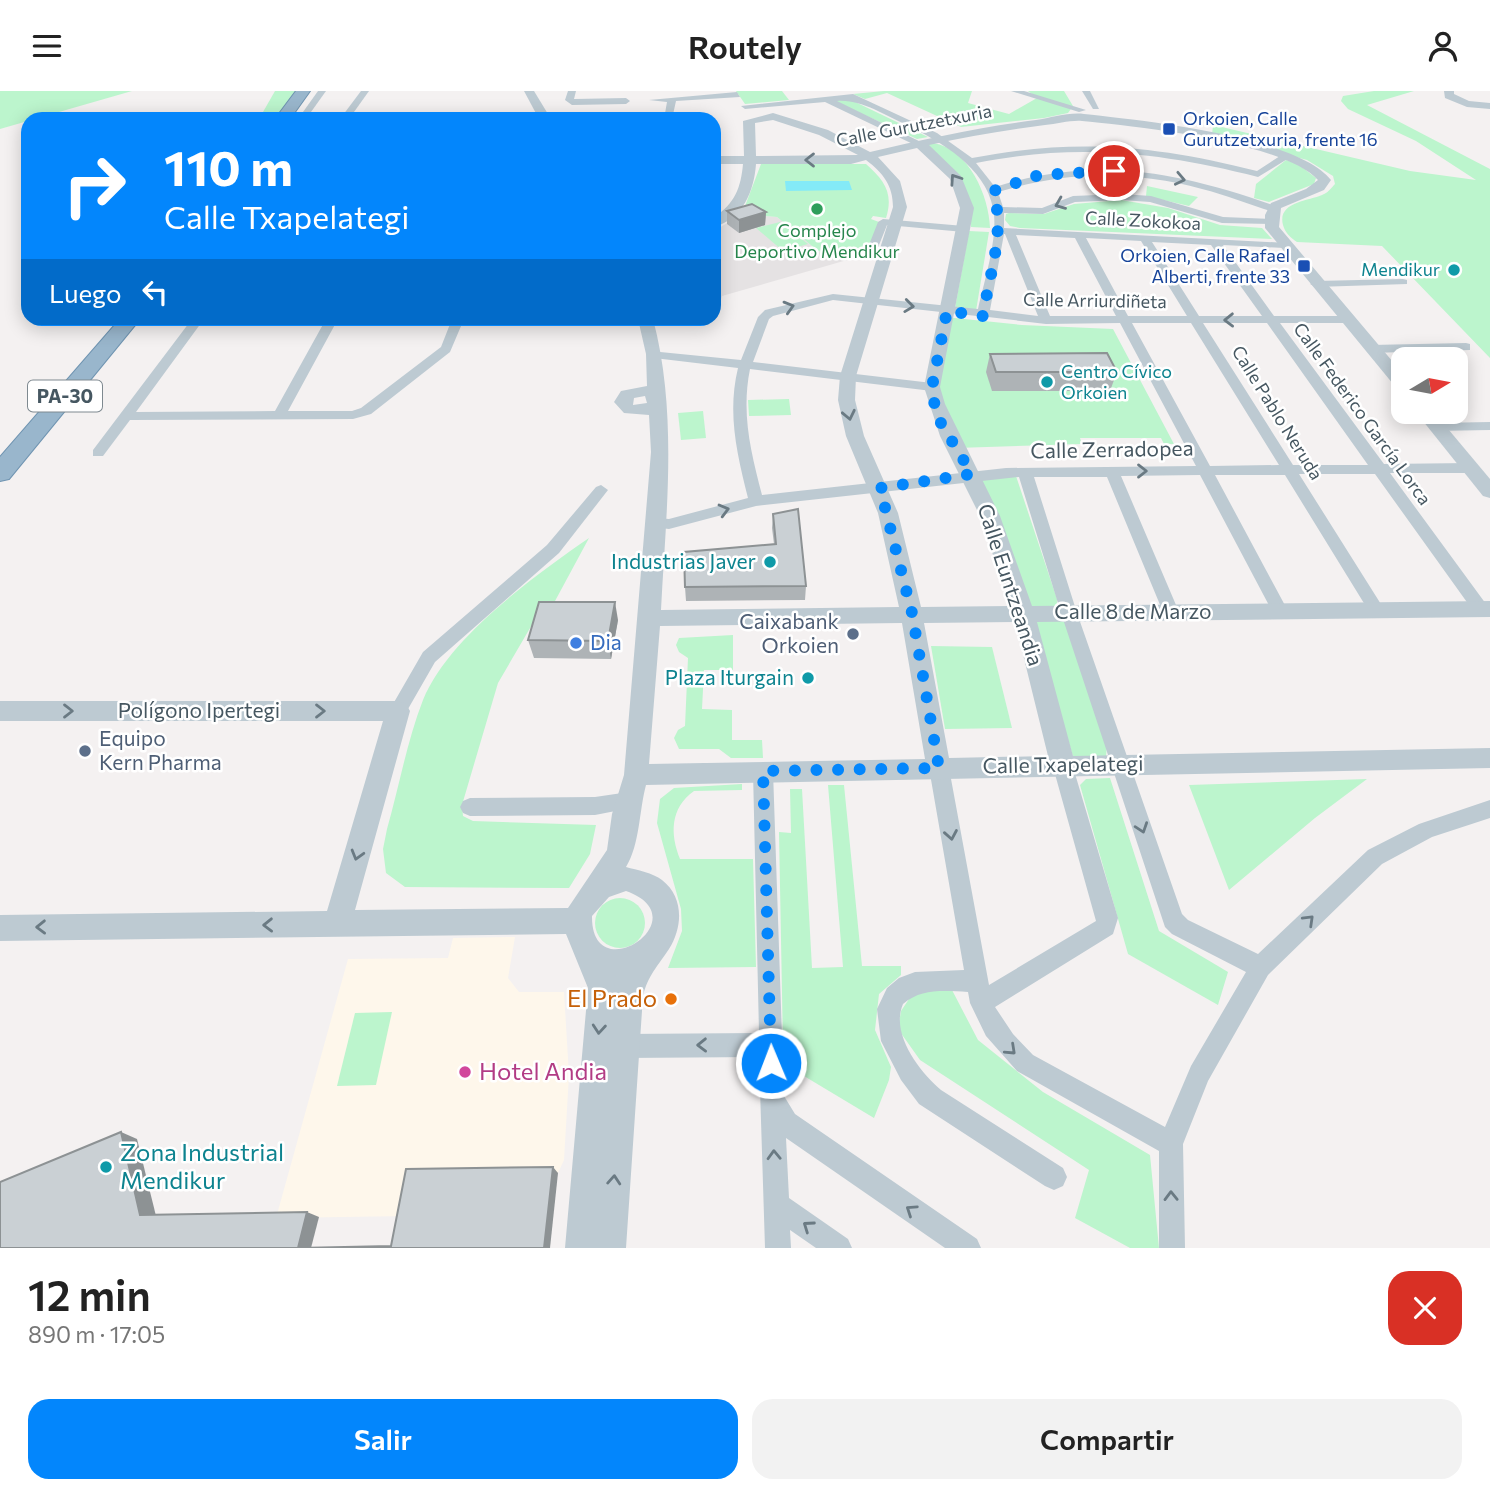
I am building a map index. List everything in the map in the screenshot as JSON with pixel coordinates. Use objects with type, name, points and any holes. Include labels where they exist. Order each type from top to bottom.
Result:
[{"type":"highway","points":[[287,112],[303,91]]},
{"type":"highway","points":[[301,112],[316,91]]},
{"type":"highway","name":"PA-30","points":[[0,452],[108,326]]},
{"type":"highway","name":"PA-30","points":[[0,474],[124,326]]},
{"type":"street","points":[[307,112],[322,91]]},
{"type":"street","points":[[349,112],[365,91]]},
{"type":"street","points":[[526,91],[536,112]]},
{"type":"street","points":[[526,91],[540,112]]},
{"type":"street","points":[[572,91],[569,100],[572,101],[625,106],[628,91]]},
{"type":"street","points":[[1015,91],[1087,111]]},
{"type":"street","points":[[1078,91],[1087,111]]},
{"type":"street","points":[[1086,91],[1087,111]]},
{"type":"street","points":[[1448,91],[1447,94],[1453,99],[1490,108]]},
{"type":"street","points":[[653,100],[736,93],[745,106],[752,160],[737,207],[721,219]]},
{"type":"street","points":[[745,106],[853,97],[938,138],[970,161],[993,191],[1004,232],[1046,320]]},
{"type":"street","name":"Calle Euntzeandia","points":[[824,98],[918,143],[940,160],[960,184],[967,208],[932,387],[936,415],[972,474],[995,529],[1107,918],[1105,927],[979,992]]},
{"type":"street","points":[[669,112],[671,99]]},
{"type":"street","points":[[745,106],[845,142],[885,169],[899,192],[900,207],[896,222],[848,376],[849,422],[880,488],[912,613],[979,992],[1004,1046],[1025,1063],[1171,1143]]},
{"type":"street","name":"Calle Gurutzetxuria","points":[[721,160],[851,160],[938,138],[1087,111],[1096,121],[1116,120],[1234,142],[1286,156]]},
{"type":"street","points":[[749,121],[774,117]]},
{"type":"street","points":[[970,161],[1021,149],[1109,146],[1186,155],[1258,174],[1286,156],[1312,167],[1324,177],[1324,184],[1283,201],[1272,215],[1222,220],[1151,199],[1122,197],[1073,199],[1043,211],[999,210]]},
{"type":"street","points":[[993,191],[1039,175],[1114,171],[1186,180],[1272,215],[1284,245],[1391,371]]},
{"type":"street","points":[[870,255],[881,224],[896,222],[964,229]]},
{"type":"street","points":[[983,316],[1004,232]]},
{"type":"street","name":"Calle Zokokoa","points":[[1004,232],[1284,245]]},
{"type":"street","points":[[1079,235],[1280,611]]},
{"type":"street","name":"Calle Pablo Neruda","points":[[1144,238],[1376,609]]},
{"type":"street","name":"Calle Federico García Lorca","points":[[1214,241],[1379,469],[1485,608]]},
{"type":"street","points":[[1316,284],[1403,282]]},
{"type":"street","name":"Calle Arriurdiñeta","points":[[756,501],[736,411],[744,362],[764,317],[769,313],[825,297],[983,316],[1046,320],[1346,319]]},
{"type":"street","points":[[98,453],[193,326]]},
{"type":"street","points":[[279,416],[328,326]]},
{"type":"street","points":[[126,416],[353,415],[366,411],[446,349],[455,326]]},
{"type":"street","points":[[582,1248],[603,988],[600,974],[579,932],[585,901],[599,886],[620,853],[636,775],[657,523],[658,426],[650,401],[651,380],[639,326]]},
{"type":"street","points":[[647,326],[654,353],[650,401]]},
{"type":"street","points":[[1371,349],[1391,349]]},
{"type":"street","points":[[654,353],[932,387]]},
{"type":"street","points":[[1434,424],[1490,492]]},
{"type":"street","points":[[1436,427],[1490,426]]},
{"type":"street","name":"Calle Zerradopea","points":[[756,501],[880,488],[972,474],[1470,468]]},
{"type":"street","points":[[1112,471],[1171,612]]},
{"type":"street","points":[[1024,472],[1173,920],[1180,927],[1260,967]]},
{"type":"street","points":[[337,924],[398,711],[429,657],[553,549],[601,490]]},
{"type":"street","points":[[657,523],[669,524],[756,501]]},
{"type":"street","name":"Calle 8 de Marzo","points":[[650,618],[1485,608]]},
{"type":"street","name":"Polígono Ipertegi","points":[[0,711],[398,711]]},
{"type":"street","name":"Calle Txapelategi","points":[[636,775],[1490,758]]},
{"type":"street","points":[[763,771],[778,1248]]},
{"type":"street","points":[[636,775],[639,804],[634,850],[639,881]]},
{"type":"street","points":[[470,807],[595,806],[629,801]]},
{"type":"street","points":[[1172,1248],[1171,1143],[1199,1074],[1260,967],[1375,857],[1426,830],[1490,809]]},
{"type":"street","points":[[599,886],[612,881],[639,881],[659,894],[667,915],[662,937],[635,970],[628,996],[609,1248]]},
{"type":"street","points":[[0,928],[337,924],[579,932]]},
{"type":"street","points":[[579,932],[596,959],[607,963],[633,962],[645,956]]},
{"type":"street","points":[[979,992],[930,982],[910,985],[897,992],[888,1016],[891,1038],[913,1079],[930,1097],[1054,1177]]},
{"type":"street","points":[[624,1046],[771,1045]]},
{"type":"street","points":[[772,1099],[786,1123],[968,1248]]},
{"type":"street","points":[[776,1205],[839,1248]]},
{"type":"shaded area","points":[[742,214],[777,217],[818,251],[861,256],[722,296],[721,299],[721,227]]},
{"type":"shaded area","points":[[515,937],[508,978],[519,992],[564,992],[569,1075],[564,1160],[558,1173],[416,1175],[408,1216],[276,1218],[348,959],[448,958],[453,938]]},
{"type":"green space","points":[[0,91],[132,91],[59,112],[21,112],[21,123],[0,129]]},
{"type":"green space","points":[[275,91],[296,91],[280,112],[263,112]]},
{"type":"green space","points":[[736,91],[782,91],[789,100],[745,104]]},
{"type":"green space","points":[[884,91],[972,91],[968,103],[1009,114],[1037,98],[1028,91],[1064,91],[1073,106],[1068,113],[1044,118],[961,127],[887,93],[865,99],[853,94]]},
{"type":"green space","points":[[1374,91],[1414,91],[1367,105],[1490,169],[1490,358],[1382,246],[1297,242],[1288,235],[1282,217],[1285,211],[1295,204],[1326,193],[1335,184],[1333,176],[1307,160],[1212,135],[1213,125],[1410,171],[1476,180],[1416,141],[1348,109],[1341,101],[1343,96]]},
{"type":"green space","points":[[847,98],[928,137],[917,139],[834,101]]},
{"type":"green space","points":[[933,143],[946,147],[967,164],[986,202],[990,228],[971,227],[964,189],[952,172],[925,145]]},
{"type":"green space","points":[[1286,160],[1298,164],[1316,178],[1314,184],[1269,202],[1254,198],[1256,184]]},
{"type":"green space","name":"Complejo Deportivo Mendikur","points":[[761,164],[866,164],[886,188],[889,201],[886,218],[873,216],[871,219],[879,222],[869,251],[865,250],[861,256],[818,251],[777,217],[742,214]]},
{"type":"green space","points":[[1147,186],[1198,197],[1189,206],[1146,196]]},
{"type":"green space","points":[[1121,200],[1168,208],[1220,225],[1262,228],[1272,239],[1020,228],[1010,226],[1005,220],[1006,214],[1009,213],[1044,214],[1074,204]]},
{"type":"green space","points":[[780,222],[808,244],[783,251],[756,228]]},
{"type":"green space","points":[[969,231],[989,232],[976,311],[955,308]]},
{"type":"green space","points":[[945,317],[1022,325],[1113,329],[1174,444],[1164,444],[1161,438],[1080,438],[1082,444],[956,448],[936,415]]},
{"type":"green space","points":[[789,399],[791,415],[749,416],[748,400]]},
{"type":"green space","points":[[703,411],[706,438],[681,440],[678,413]]},
{"type":"green space","points":[[1016,476],[1057,599],[1057,605],[1052,609],[1025,607],[980,482],[983,478]]},
{"type":"green space","points":[[589,538],[548,614],[540,611],[498,683],[462,805],[463,816],[473,821],[596,825],[590,854],[569,888],[405,887],[386,873],[383,849],[412,732],[423,700],[435,677],[452,654],[495,610]]},
{"type":"green space","points":[[1060,618],[1066,623],[1107,746],[1106,756],[1074,760],[1033,620]]},
{"type":"green space","points":[[733,635],[733,670],[704,670],[702,709],[732,710],[732,740],[762,740],[763,758],[731,758],[719,749],[679,749],[674,738],[678,730],[685,726],[688,658],[679,652],[676,645],[679,638]]},
{"type":"green space","points":[[931,646],[992,647],[1012,728],[945,729]]},
{"type":"green space","points":[[1110,778],[1159,931],[1228,972],[1218,1005],[1128,954],[1080,785],[1086,779]]},
{"type":"green space","points":[[1367,779],[1315,818],[1229,890],[1189,785]]},
{"type":"green space","points":[[742,784],[742,790],[694,791],[676,813],[674,831],[680,859],[753,859],[756,967],[668,968],[682,931],[681,909],[657,823],[660,799],[674,788]]},
{"type":"green space","points":[[828,785],[844,785],[862,966],[901,966],[901,975],[879,994],[875,1030],[891,1067],[889,1080],[874,1118],[794,1070],[783,1047],[779,832],[791,833],[790,789],[802,789],[812,968],[843,967]]},
{"type":"green space","points":[[620,898],[637,906],[645,923],[637,940],[620,948],[603,940],[595,923],[603,906]]},
{"type":"green space","points":[[915,990],[952,990],[978,1040],[1043,1092],[1150,1155],[1159,1248],[1130,1248],[1075,1218],[1089,1170],[920,1060],[898,1029],[901,1011]]},
{"type":"green space","points":[[392,1012],[376,1085],[337,1086],[355,1013]]},
{"type":"water","points":[[785,181],[849,181],[852,190],[786,191]]},
{"type":"building","points":[[752,204],[766,212],[739,220],[727,211]]},
{"type":"building","points":[[1107,353],[1117,372],[996,372],[990,354]]},
{"type":"building","name":"Industrias Javer","points":[[798,509],[806,586],[685,587],[684,552],[776,544],[773,514]]},
{"type":"building","points":[[539,602],[615,602],[608,641],[528,640]]},
{"type":"building","name":"Zona Industrial Mendikur","points":[[121,1132],[140,1215],[307,1212],[298,1248],[0,1248],[0,1182]]},
{"type":"building","points":[[553,1167],[544,1248],[298,1248],[391,1246],[406,1169]]},
{"type":"place","name":"Orkoien, Calle Gurutzetxuria, frente 16","points":[[1169,129]]},
{"type":"place","name":"Complejo Deportivo Mendikur","points":[[817,209]]},
{"type":"place","name":"Orkoien, Calle Rafael Alberti, frente 33","points":[[1304,266]]},
{"type":"place","name":"Mendikur","points":[[1454,270]]},
{"type":"place","name":"Centro Cívico Orkoien","points":[[1047,382]]},
{"type":"place","name":"Industrias Javer","points":[[770,562]]},
{"type":"place","name":"Caixabank Orkoien","points":[[853,634]]},
{"type":"place","name":"Dia","points":[[576,643]]},
{"type":"place","name":"Plaza Iturgain","points":[[808,678]]},
{"type":"place","name":"Equipo Kern Pharma","points":[[85,751]]},
{"type":"place","name":"El Prado","points":[[671,999]]},
{"type":"place","name":"Hotel Andia","points":[[465,1072]]},
{"type":"place","name":"Zona Industrial Mendikur","points":[[106,1167]]},
{"type":"route","points":[[771,1063],[763,771],[939,768],[912,613],[892,526],[880,488],[972,474],[936,415],[932,387],[947,311],[983,316],[999,231],[999,210],[993,191],[1039,175],[1084,170],[1114,171]]}]
